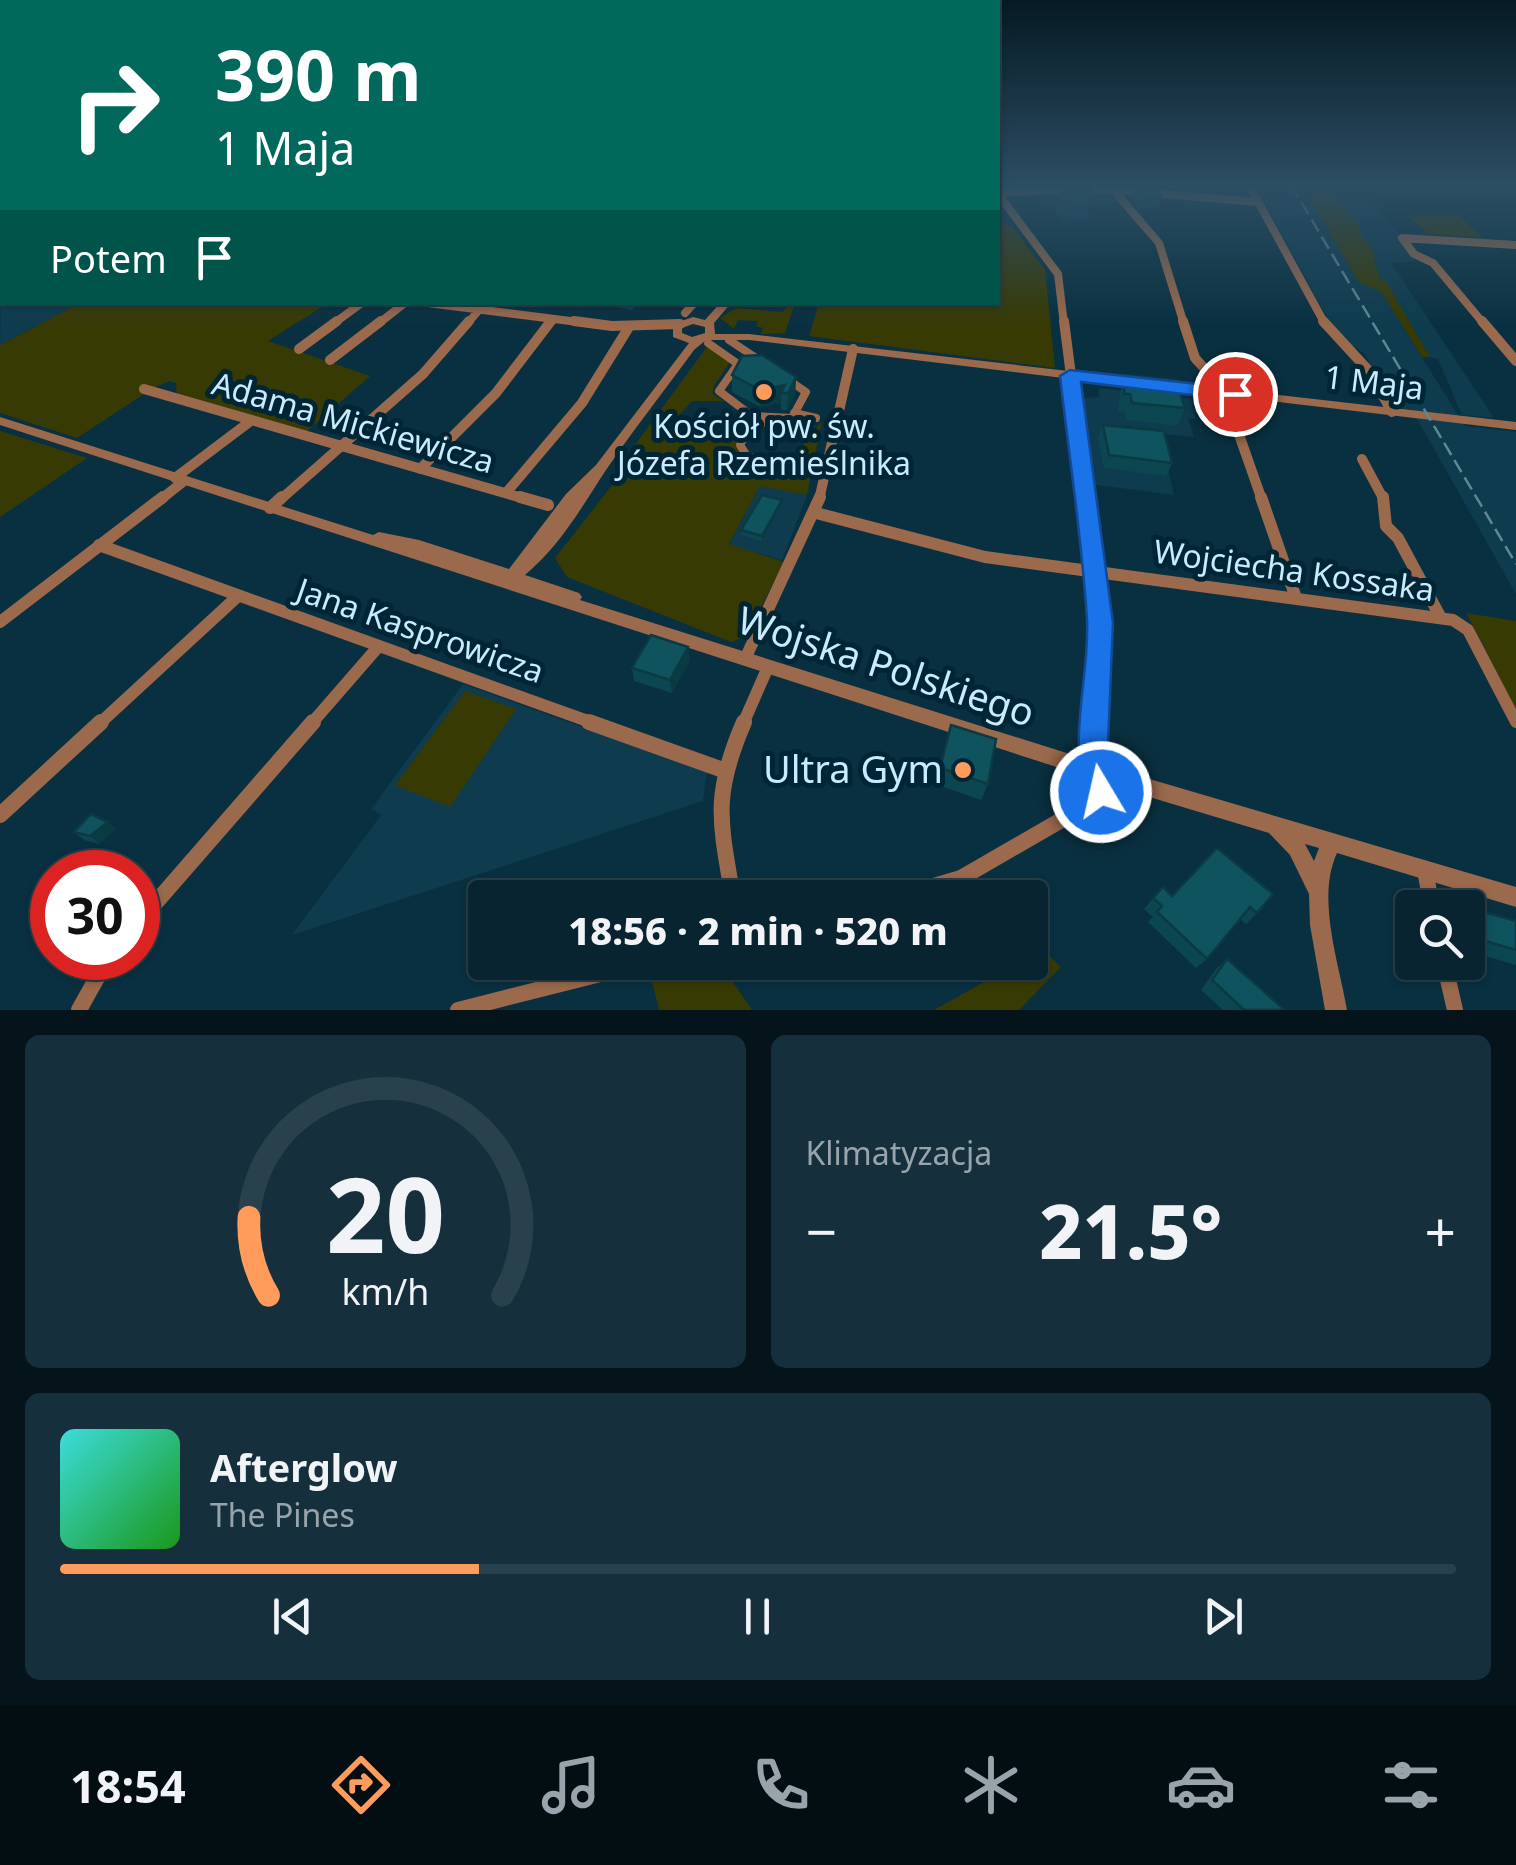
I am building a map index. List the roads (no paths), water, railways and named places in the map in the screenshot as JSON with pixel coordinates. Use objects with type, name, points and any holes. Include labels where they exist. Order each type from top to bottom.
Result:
[{"type":"street","points":[[954,880],[1096,800],[1101,792],[1093,743],[1100,623],[1096,572],[1056,270],[1027,232]]},
{"type":"street","points":[[1150,232],[1159,243],[1195,358],[1224,393],[1296,598]]},
{"type":"street","points":[[1274,232],[1328,330],[1369,371],[1392,412]]},
{"type":"street","points":[[1515,245],[1402,238],[1414,254],[1433,263],[1516,361]]},
{"type":"street","points":[[299,349],[359,305]]},
{"type":"street","points":[[330,360],[402,305]]},
{"type":"street","points":[[442,305],[706,332],[738,364],[719,391],[752,416],[793,415],[814,422]]},
{"type":"street","points":[[680,361],[681,328],[693,305]]},
{"type":"street","points":[[706,332],[718,305]]},
{"type":"street","points":[[514,576],[602,468],[725,305]]},
{"type":"street","points":[[270,508],[423,374],[479,310]]},
{"type":"street","points":[[420,469],[496,394],[553,319]]},
{"type":"street","points":[[506,493],[588,394],[634,327]]},
{"type":"street","points":[[681,328],[706,332]]},
{"type":"street","name":"1 Maja","points":[[706,332],[1516,426]]},
{"type":"street","points":[[729,340],[771,368]]},
{"type":"street","points":[[745,659],[816,513],[853,349]]},
{"type":"street","points":[[780,375],[806,392],[793,415]]},
{"type":"street","name":"Adama Mickiewicza","points":[[144,389],[548,505]]},
{"type":"street","points":[[770,462],[747,456],[740,445],[747,432],[772,417]]},
{"type":"street","points":[[0,622],[252,420]]},
{"type":"street","name":"Wojska Polskiego","points":[[0,421],[344,532],[418,545],[524,590],[1096,771],[1516,897]]},
{"type":"street","points":[[1362,459],[1384,502],[1381,518],[1387,530],[1398,538],[1441,618]]},
{"type":"street","name":"Wojciecha Kossaka","points":[[816,513],[985,557],[1441,618],[1468,630],[1516,722]]},
{"type":"street","name":"Jana Kasprowicza","points":[[99,546],[630,733],[723,770]]},
{"type":"street","points":[[485,572],[532,554]]},
{"type":"street","points":[[532,554],[551,588]]},
{"type":"street","points":[[485,572],[514,576],[524,590]]},
{"type":"street","name":"Wojska Polskiego","points":[[514,576],[638,623]]},
{"type":"street","points":[[0,815],[238,596]]},
{"type":"street","points":[[160,898],[378,647]]},
{"type":"street","points":[[730,880],[720,822],[723,770],[768,667]]},
{"type":"street","points":[[1275,826],[1297,848],[1319,894]]},
{"type":"street","points":[[1332,843],[1322,857],[1319,894],[1336,1010]]},
{"type":"street","points":[[1424,870],[1428,890]]},
{"type":"street","points":[[79,1010],[96,980]]},
{"type":"street","points":[[458,1010],[577,980]]},
{"type":"street","points":[[1448,980],[1455,1010]]},
{"type":"railway","points":[[1319,232],[1516,564]]},
{"type":"place","name":"Kościół pw. św. Józefa Rzemieślnika","points":[[764,392]]},
{"type":"place","name":"Ultra Gym","points":[[963,770]]}]
